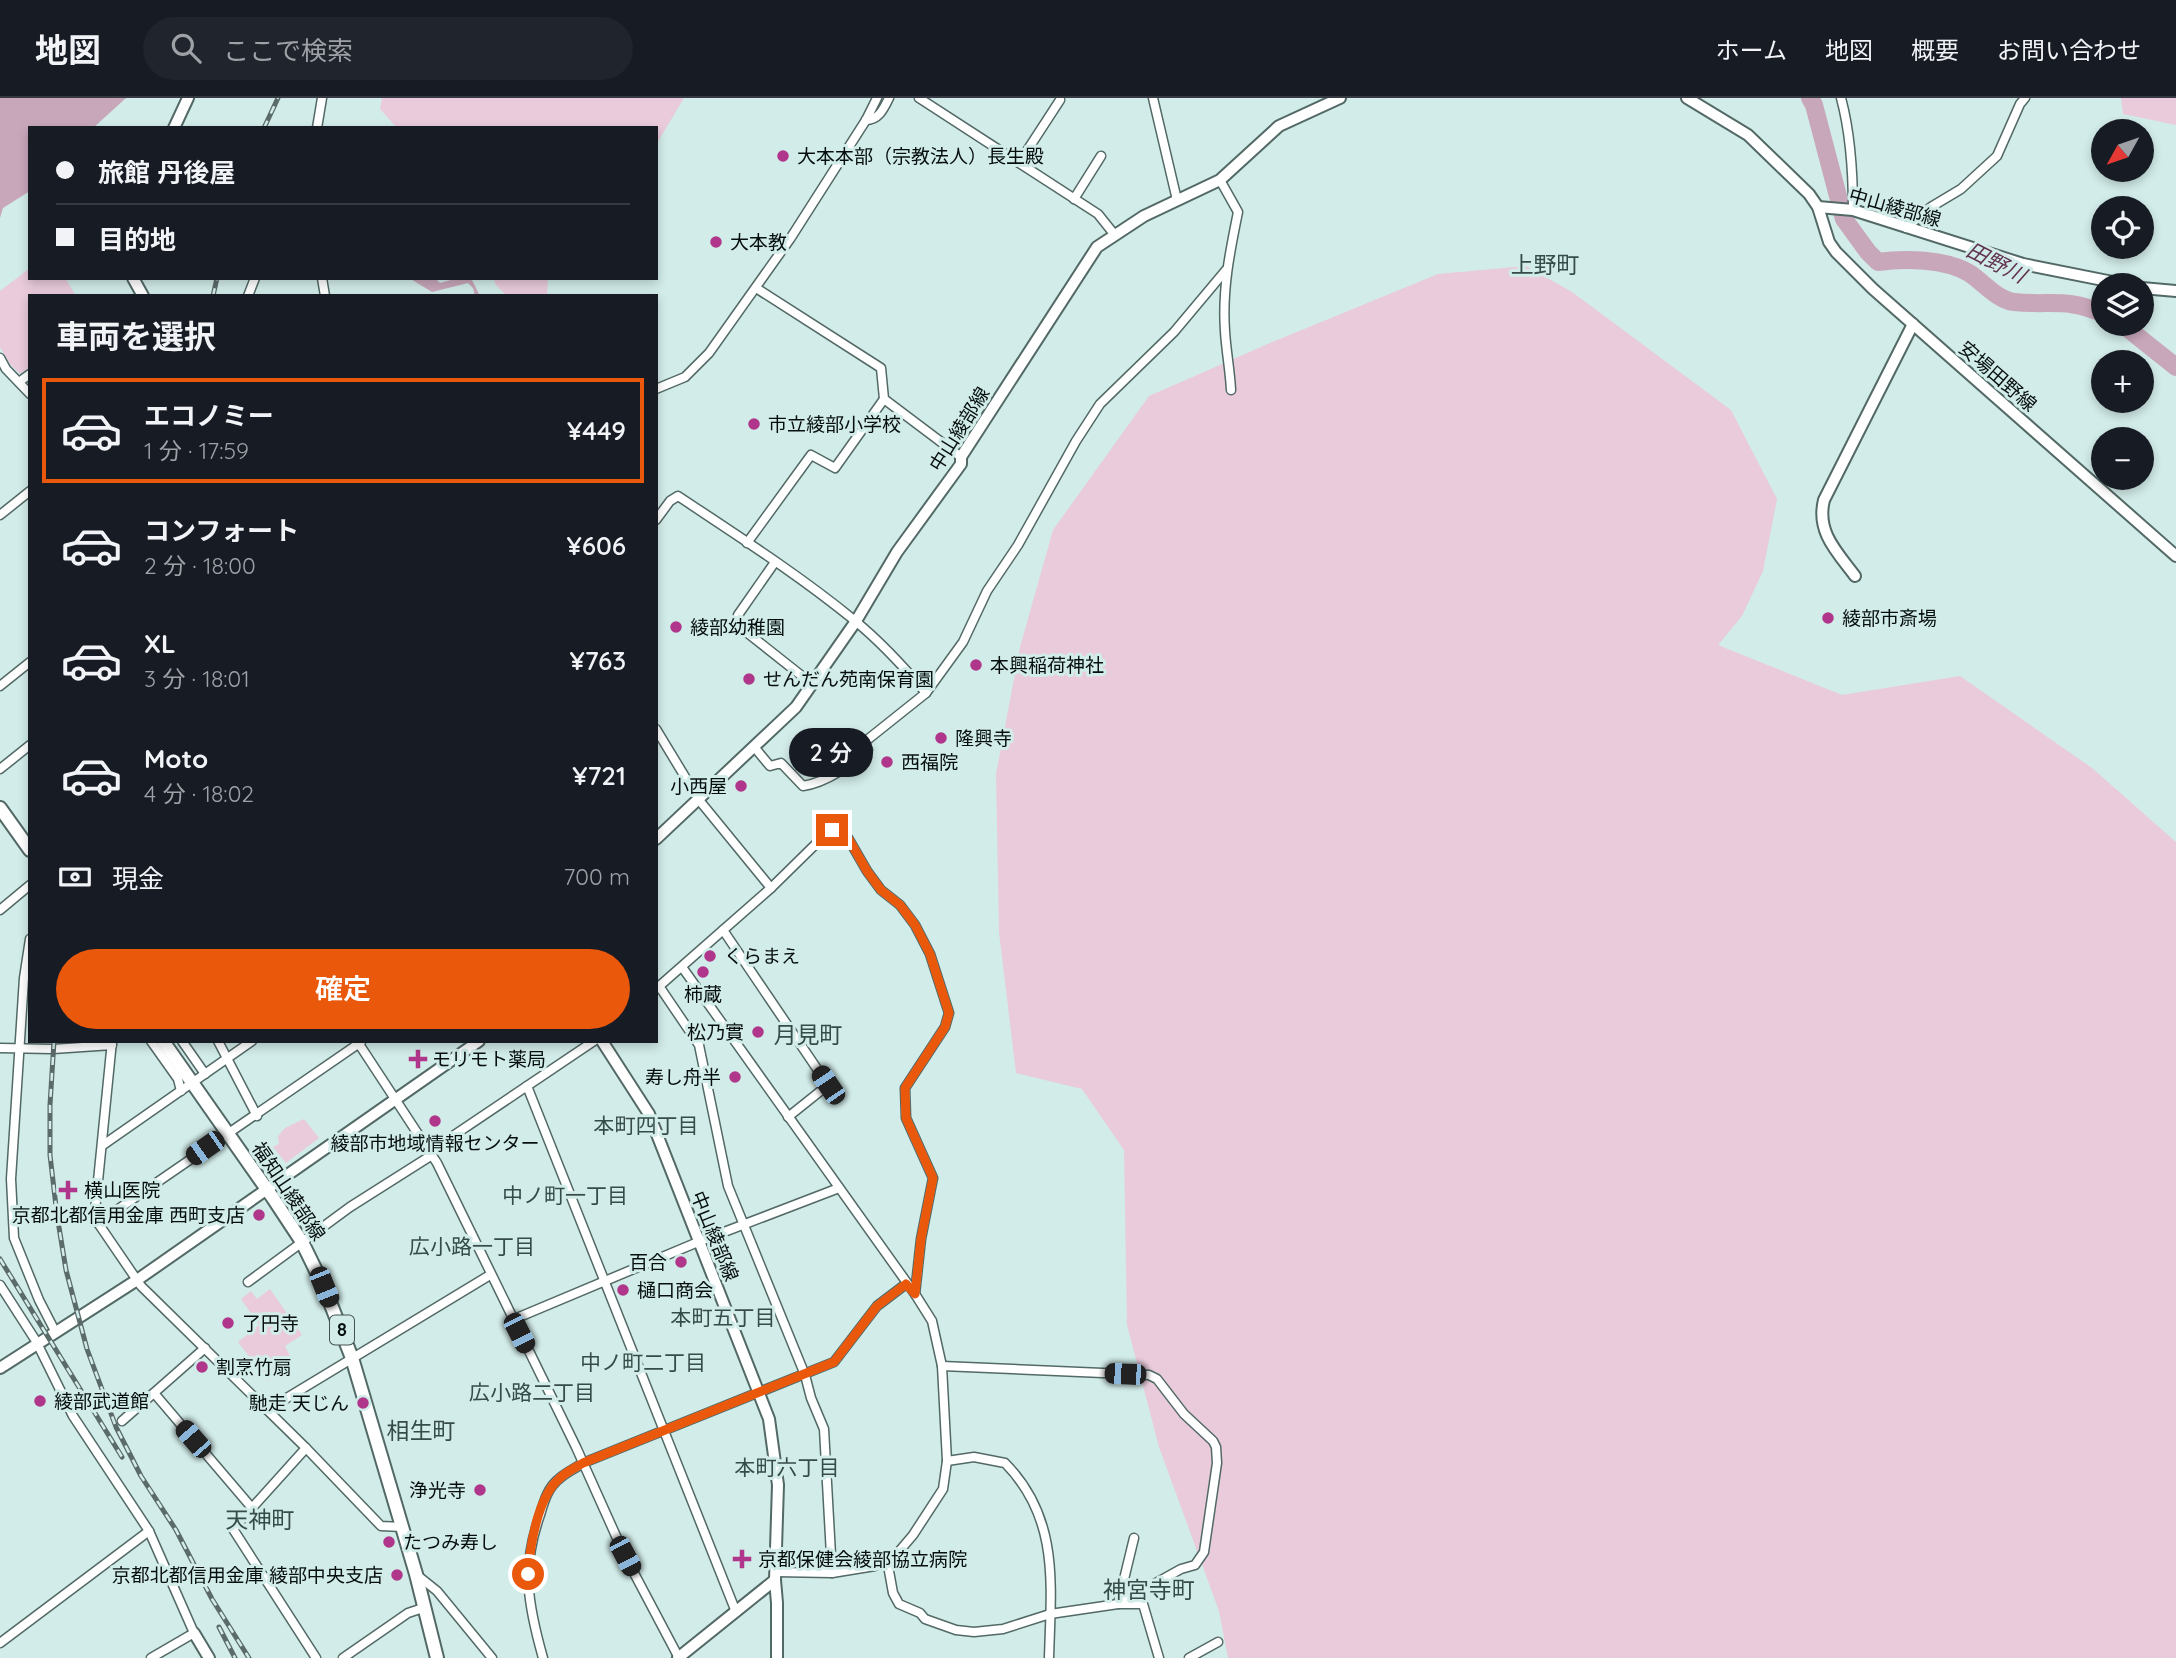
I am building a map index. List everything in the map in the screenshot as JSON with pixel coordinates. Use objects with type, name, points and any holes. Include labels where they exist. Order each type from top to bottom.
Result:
[{"type":"main road","points":[[175,126],[188,98]]},
{"type":"main road","name":"中山綾部線","points":[[658,837],[796,708],[856,621],[897,552],[961,464],[961,457],[1097,247],[1114,234],[1220,180],[1279,126],[1340,98]]},
{"type":"main road","name":"中山綾部線","points":[[1687,98],[1748,135],[1809,194],[1818,207],[1850,209],[2023,264],[2091,278]]},
{"type":"main road","name":"安場田野線","points":[[1818,207],[1829,242],[1836,253],[2176,556]]},
{"type":"main road","points":[[2154,289],[2176,291]]},
{"type":"main road","points":[[1856,576],[1828,541],[1821,514],[1824,500],[1913,324]]},
{"type":"main road","points":[[0,807],[28,847]]},
{"type":"main road","name":"福知山綾部線","points":[[164,1043],[186,1087],[226,1133],[302,1242],[324,1287],[352,1358],[416,1574],[437,1658]]},
{"type":"main road","points":[[0,1368],[137,1280],[476,1043]]},
{"type":"main road","name":"中山綾部線","points":[[603,1043],[649,1114],[769,1419],[778,1485],[775,1576],[777,1658]]},
{"type":"main road","points":[[679,1658],[775,1576]]},
{"type":"main road","points":[[194,1633],[209,1658]]},
{"type":"street","points":[[317,126],[322,98]]},
{"type":"street","points":[[658,388],[685,377],[709,354],[756,288],[866,120],[877,98]]},
{"type":"street","points":[[866,120],[882,113],[889,98]]},
{"type":"street","points":[[919,98],[1098,214],[1114,234]]},
{"type":"street","points":[[1153,98],[1177,200]]},
{"type":"street","points":[[1841,98],[1848,123],[1853,168],[1850,209]]},
{"type":"street","points":[[1906,228],[1931,207],[1961,189],[1997,156],[2025,98]]},
{"type":"street","points":[[1018,163],[1060,100]]},
{"type":"street","points":[[1074,198],[1101,156]]},
{"type":"street","points":[[1220,180],[1238,212],[1226,270],[1225,331],[1231,390]]},
{"type":"street","points":[[755,748],[770,766],[780,763],[803,786],[817,784],[846,768],[868,750],[862,744],[926,693],[963,642],[987,591],[1018,545],[1076,441],[1100,404],[1174,332],[1226,270]]},
{"type":"street","points":[[747,543],[811,455],[835,468],[884,400],[881,369],[756,288]]},
{"type":"street","points":[[0,358],[6,369],[28,392]]},
{"type":"street","points":[[19,382],[28,375]]},
{"type":"street","points":[[884,400],[961,457]]},
{"type":"street","points":[[0,515],[28,493]]},
{"type":"street","points":[[658,517],[670,501],[678,496],[856,621],[898,661],[926,693]]},
{"type":"street","points":[[775,562],[738,615],[740,627],[812,684]]},
{"type":"street","points":[[0,686],[28,664]]},
{"type":"street","points":[[658,732],[699,800],[771,888]]},
{"type":"street","points":[[0,769],[28,748]]},
{"type":"street","points":[[832,1573],[824,1429],[728,1186],[699,1045],[658,988],[832,830],[838,830],[848,838],[881,890],[900,905],[915,925],[930,954],[949,1013],[945,1027],[905,1088],[906,1118],[933,1178],[921,1239],[915,1294]]},
{"type":"street","points":[[0,910],[28,888]]},
{"type":"street","points":[[723,930],[828,1085],[788,1117]]},
{"type":"street","points":[[28,952],[24,978],[12,1179],[14,1238],[34,1290],[56,1333]]},
{"type":"street","points":[[682,967],[915,1294],[932,1321],[942,1366],[947,1461],[943,1489],[913,1535],[896,1555],[875,1566],[832,1573],[775,1576]]},
{"type":"street","points":[[0,1048],[112,1043],[95,1211],[98,1223],[137,1280],[381,1526],[402,1527]]},
{"type":"street","points":[[152,1043],[186,1087]]},
{"type":"street","points":[[183,1043],[205,1074]]},
{"type":"street","points":[[219,1043],[257,1116]]},
{"type":"street","points":[[103,1145],[249,1043]]},
{"type":"street","points":[[98,1223],[226,1133],[257,1116],[359,1043]]},
{"type":"street","points":[[361,1043],[395,1102],[431,1153],[583,1463],[625,1556],[679,1658]]},
{"type":"street","points":[[248,1282],[350,1207],[591,1043]]},
{"type":"street","points":[[527,1086],[736,1612]]},
{"type":"street","points":[[512,1320],[698,1242],[839,1188]]},
{"type":"street","points":[[267,1410],[490,1275]]},
{"type":"street","points":[[0,1284],[37,1345],[72,1416],[149,1531],[194,1633],[151,1658]]},
{"type":"street","points":[[543,1658],[532,1610],[528,1574],[530,1544],[547,1493],[559,1478],[583,1463],[760,1391],[805,1376],[834,1362],[877,1306],[906,1284]]},
{"type":"street","points":[[122,1421],[205,1349]]},
{"type":"street","points":[[942,1366],[1149,1375],[1157,1379],[1184,1414],[1213,1441],[1217,1454],[1204,1552],[1195,1565],[1118,1604]]},
{"type":"street","points":[[154,1393],[252,1508]]},
{"type":"street","points":[[306,1448],[233,1530],[316,1658]]},
{"type":"street","points":[[947,1461],[974,1457],[1005,1463],[1031,1496],[1044,1527],[1050,1551],[1049,1658]]},
{"type":"street","points":[[0,1643],[149,1531]]},
{"type":"street","points":[[1118,1604],[1134,1538]]},
{"type":"street","points":[[887,1560],[893,1593],[899,1604],[912,1609],[925,1619],[956,1630],[1003,1629],[1050,1614],[1118,1604],[1143,1604],[1159,1658]]},
{"type":"street","points":[[416,1574],[437,1591],[492,1658]]},
{"type":"street","points":[[343,1658],[408,1612],[424,1608]]},
{"type":"street","points":[[1189,1658],[1218,1642]]},
{"type":"shaded area","points":[[0,98],[126,98],[95,126],[28,126],[28,192],[3,208],[0,218]]},
{"type":"shaded area","points":[[382,98],[684,98],[658,142],[658,126],[395,126],[380,109]]},
{"type":"shaded area","points":[[2121,98],[2176,98],[2176,125],[2123,114]]},
{"type":"shaded area","points":[[1526,266],[1572,292],[1731,410],[1777,499],[1763,571],[1742,616],[1718,645],[1842,695],[1960,676],[2092,768],[2176,842],[2176,1658],[1228,1658],[1219,1611],[1159,1447],[1127,1325],[1124,1150],[1082,1089],[1016,1073],[999,932],[996,774],[1020,647],[1053,530],[1149,396],[1438,274]]},
{"type":"shaded area","points":[[28,270],[28,280],[66,280],[75,294],[28,294],[28,368],[20,374],[0,347],[0,291]]},
{"type":"shaded area","points":[[412,280],[437,280],[440,283],[472,280],[479,294],[474,294],[468,283],[432,292]]},
{"type":"shaded area","points":[[494,280],[548,280],[547,294],[505,294]]},
{"type":"shaded area","points":[[304,1119],[319,1138],[286,1163],[273,1147],[279,1144],[278,1136],[285,1128]]},
{"type":"shaded area","points":[[270,1289],[302,1335],[285,1346],[293,1362],[267,1380],[238,1342],[259,1325],[241,1299],[251,1291],[257,1299]]},
{"type":"waterway","name":"田野川","points":[[1810,98],[1844,219],[1878,262],[1937,262],[1960,268],[2008,301],[2068,304],[2091,309]]},
{"type":"waterway","name":"田野川","points":[[2137,336],[2176,367]]},
{"type":"railway","points":[[265,126],[278,98]]},
{"type":"railway","points":[[213,294],[217,280]]},
{"type":"railway","points":[[54,1043],[50,1155],[66,1270],[87,1349],[116,1427],[141,1476],[176,1530],[212,1599],[249,1658]]},
{"type":"railway","points":[[0,1259],[122,1457]]},
{"type":"railway","points":[[219,1627],[235,1658]]},
{"type":"place","name":"大本本部（宗教法人）長生殿","points":[[783,156]]},
{"type":"place","name":"大本教","points":[[716,242]]},
{"type":"place","name":"市立綾部小学校","points":[[754,424]]},
{"type":"place","name":"綾部市斎場","points":[[1828,618]]},
{"type":"place","name":"綾部幼稚園","points":[[676,627]]},
{"type":"place","name":"本興稲荷神社","points":[[976,665]]},
{"type":"place","name":"せんだん苑南保育園","points":[[749,679]]},
{"type":"place","name":"隆興寺","points":[[941,738]]},
{"type":"place","name":"西福院","points":[[887,762]]},
{"type":"place","name":"小西屋","points":[[741,786]]},
{"type":"place","name":"くらまえ","points":[[710,956]]},
{"type":"place","name":"柿蔵","points":[[703,972]]},
{"type":"place","name":"松乃實","points":[[758,1032]]},
{"type":"place","name":"モリモト薬局","points":[[418,1059]]},
{"type":"place","name":"寿し舟半","points":[[735,1077]]},
{"type":"place","name":"綾部市地域情報センター","points":[[435,1121]]},
{"type":"place","name":"横山医院","points":[[68,1190]]},
{"type":"place","name":"京都北都信用金庫 西町支店","points":[[259,1215]]},
{"type":"place","name":"百合","points":[[681,1262]]},
{"type":"place","name":"樋口商会","points":[[623,1290]]},
{"type":"place","name":"了円寺","points":[[228,1323]]},
{"type":"place","name":"割烹竹扇","points":[[202,1367]]},
{"type":"place","name":"綾部武道館","points":[[40,1401]]},
{"type":"place","name":"馳走 天じん","points":[[363,1403]]},
{"type":"place","name":"浄光寺","points":[[480,1490]]},
{"type":"place","name":"たつみ寿し","points":[[389,1542]]},
{"type":"place","name":"京都保健会綾部協立病院","points":[[742,1559]]},
{"type":"place","name":"京都北都信用金庫 綾部中央支店","points":[[397,1575]]},
{"type":"district","name":"上野町","points":[[1545,265]]},
{"type":"district","name":"月見町","points":[[808,1035]]},
{"type":"district","name":"本町四丁目","points":[[646,1126]]},
{"type":"district","name":"中ノ町一丁目","points":[[565,1196]]},
{"type":"district","name":"広小路一丁目","points":[[472,1247]]},
{"type":"district","name":"本町五丁目","points":[[723,1318]]},
{"type":"district","name":"中ノ町二丁目","points":[[643,1363]]},
{"type":"district","name":"広小路二丁目","points":[[532,1393]]},
{"type":"district","name":"相生町","points":[[421,1431]]},
{"type":"district","name":"本町六丁目","points":[[787,1468]]},
{"type":"district","name":"天神町","points":[[260,1520]]},
{"type":"district","name":"神宮寺町","points":[[1149,1590]]},
{"type":"route","points":[[528,1574],[530,1544],[547,1493],[559,1478],[583,1463],[760,1391],[805,1376],[834,1362],[877,1306],[906,1284],[915,1294],[921,1239],[933,1178],[906,1118],[905,1088],[945,1027],[949,1013],[930,954],[915,925],[900,905],[881,890],[848,838],[838,830],[832,830]]}]
